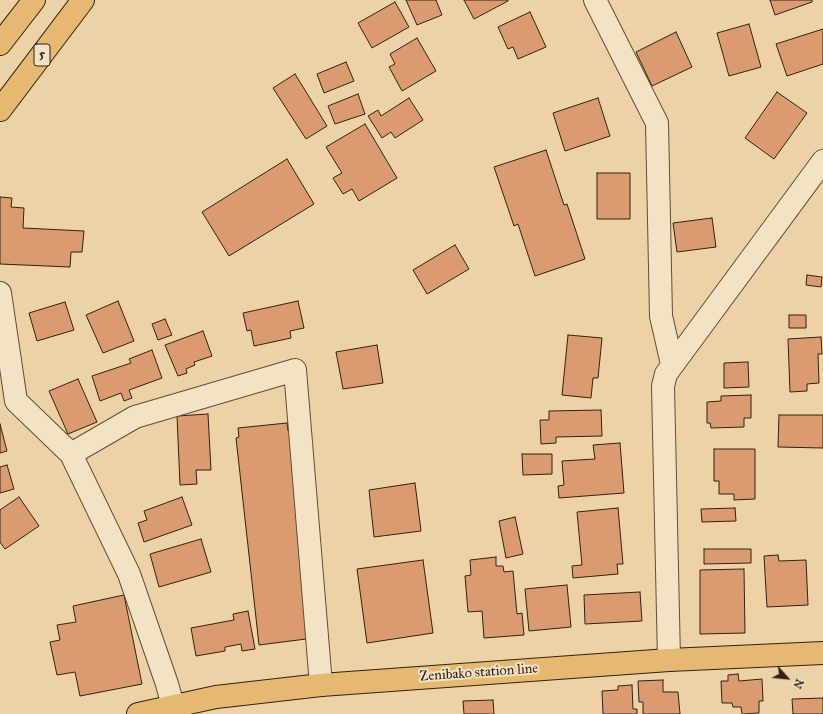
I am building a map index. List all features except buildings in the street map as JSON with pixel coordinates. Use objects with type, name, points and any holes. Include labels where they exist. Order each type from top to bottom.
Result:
[{"type":"main road","points":[[0,44],[34,0]]},
{"type":"main road","name":"5","points":[[0,110],[83,0]]},
{"type":"main road","name":"Zenibako station line","points":[[138,714],[173,706],[253,692],[321,685],[669,660],[823,653]]},
{"type":"street","points":[[596,1],[657,122],[661,316],[672,364]]},
{"type":"street","points":[[669,660],[663,386],[666,374],[823,161]]},
{"type":"street","points":[[0,293],[16,401],[70,454],[129,574],[167,684],[173,706]]},
{"type":"street","points":[[70,454],[135,417],[295,370],[321,685]]}]
